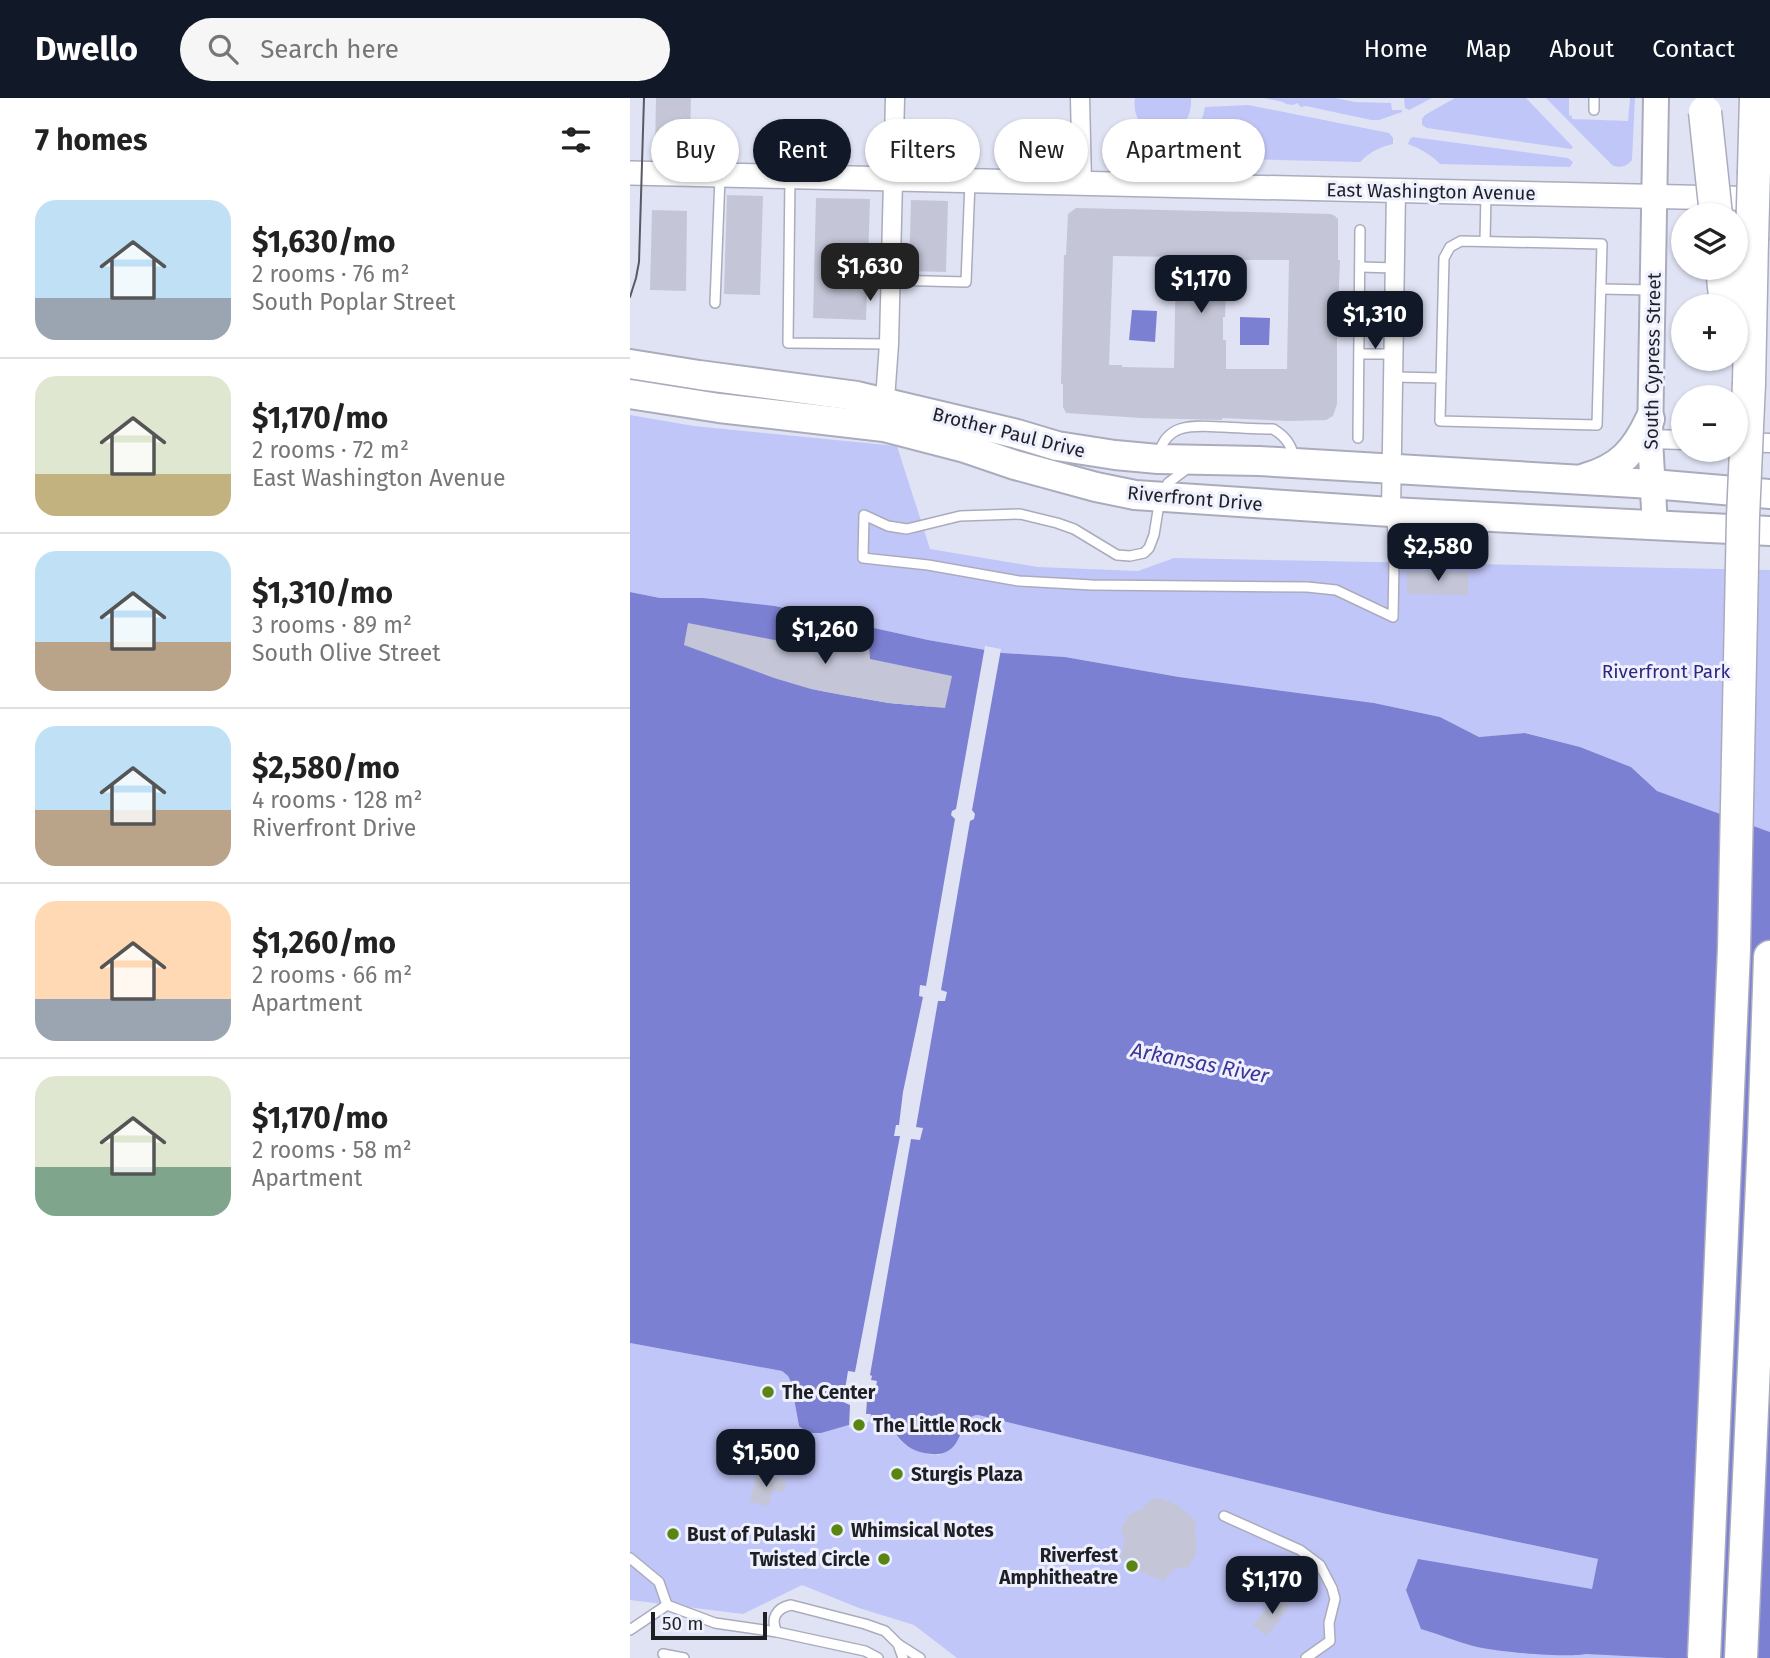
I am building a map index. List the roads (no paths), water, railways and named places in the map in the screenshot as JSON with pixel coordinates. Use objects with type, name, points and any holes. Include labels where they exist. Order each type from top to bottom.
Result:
[{"type":"highway","points":[[1704,1658],[1734,949],[1756,524],[1735,380],[1752,240],[1756,98]]},
{"type":"highway","points":[[1705,105],[1715,203]]},
{"type":"highway","points":[[1732,462],[1732,500],[1756,524]]},
{"type":"highway","points":[[1741,1658],[1770,957]]},
{"type":"main road","name":"South Cypress Street","points":[[1655,526],[1650,429],[1656,98]]},
{"type":"main road","name":"Brother Paul Drive","points":[[630,364],[699,376],[857,396],[884,415],[1017,434],[1086,452],[1157,459],[1392,469]]},
{"type":"main road","name":"Riverfront Drive","points":[[630,394],[719,408],[884,415],[1015,465],[1096,487],[1160,498],[1655,526],[1756,524]]},
{"type":"main road","points":[[1579,481],[1614,467],[1650,429]]},
{"type":"main road","points":[[1392,469],[1652,484],[1770,494]]},
{"type":"street","points":[[894,119],[895,98]]},
{"type":"street","points":[[1080,98],[1082,183]]},
{"type":"street","name":"East Washington Avenue","points":[[630,173],[651,173]]},
{"type":"street","name":"East Washington Avenue","points":[[980,180],[1770,199]]},
{"type":"street","points":[[884,415],[889,344],[892,182]]},
{"type":"street","points":[[1391,512],[1396,190]]},
{"type":"street","points":[[1650,429],[1671,436]]},
{"type":"street","points":[[1748,442],[1770,443]]},
{"type":"lane","points":[[1594,98],[1594,110]]},
{"type":"lane","points":[[715,303],[720,182]]},
{"type":"lane","points":[[790,182],[788,343],[889,344]]},
{"type":"lane","points":[[890,280],[966,282],[970,182]]},
{"type":"lane","points":[[1485,241],[1486,192]]},
{"type":"lane","points":[[1358,438],[1360,230]]},
{"type":"lane","points":[[1485,241],[1602,244],[1601,289],[1597,425],[1440,421],[1444,258],[1455,243],[1485,241]]},
{"type":"lane","points":[[1360,267],[1395,268]]},
{"type":"lane","points":[[1601,289],[1653,290]]},
{"type":"lane","points":[[1359,354],[1394,354]]},
{"type":"lane","points":[[1394,376],[1441,378]]},
{"type":"lane","points":[[1157,459],[1161,444],[1170,433],[1187,426],[1200,426],[1273,429],[1281,434],[1293,451],[1294,463]]},
{"type":"lane","points":[[1201,460],[1168,483],[1160,498],[1153,542],[1144,553],[1117,555],[1074,529],[1020,514],[979,514],[907,528],[888,526],[864,515],[863,558],[928,565],[1031,582],[1307,587],[1336,590],[1393,617],[1391,512]]},
{"type":"lane","points":[[1224,1516],[1300,1550],[1320,1566],[1335,1600],[1329,1623],[1330,1641],[1306,1658]]},
{"type":"lane","points":[[630,1558],[659,1582],[667,1605]]},
{"type":"lane","points":[[630,1630],[667,1605]]},
{"type":"lane","points":[[667,1605],[715,1623],[777,1632],[865,1651],[878,1658]]},
{"type":"lane","points":[[777,1632],[773,1625],[777,1611],[783,1606],[791,1605],[885,1631],[919,1658]]},
{"type":"lane","points":[[898,1644],[903,1658]]},
{"type":"lane","points":[[663,1654],[684,1658]]},
{"type":"water","points":[[1132,310],[1157,311],[1155,342],[1129,340]]},
{"type":"water","points":[[1240,317],[1270,318],[1269,345],[1240,345]]},
{"type":"water","name":"Arkansas River","points":[[630,592],[660,598],[703,598],[775,606],[928,640],[1003,653],[1065,657],[1179,677],[1374,703],[1440,717],[1479,737],[1525,733],[1580,747],[1631,767],[1657,791],[1770,832],[1770,1658],[1548,1655],[1473,1646],[1421,1629],[1406,1590],[1418,1559],[1592,1589],[1598,1559],[1382,1513],[978,1415],[969,1419],[952,1448],[938,1454],[911,1448],[888,1425],[873,1418],[821,1433],[808,1433],[799,1426],[791,1382],[782,1371],[630,1343]],"holes":[[[809,630],[848,635],[863,641],[869,648],[816,644],[801,633]],[[811,689],[934,707],[889,703]]]},
{"type":"tram line","points":[[630,297],[639,262],[644,98]]},
{"type":"place","name":"The Center","points":[[768,1392]]},
{"type":"place","name":"The Little Rock","points":[[859,1425]]},
{"type":"place","name":"Sturgis Plaza","points":[[897,1474]]},
{"type":"place","name":"Whimsical Notes","points":[[837,1530]]},
{"type":"place","name":"Bust of Pulaski","points":[[673,1534]]},
{"type":"place","name":"Twisted Circle","points":[[884,1559]]},
{"type":"place","name":"Riverfest Amphitheatre","points":[[1132,1566]]},
{"type":"park label","name":"Riverfront Park","points":[[1666,671]]}]
